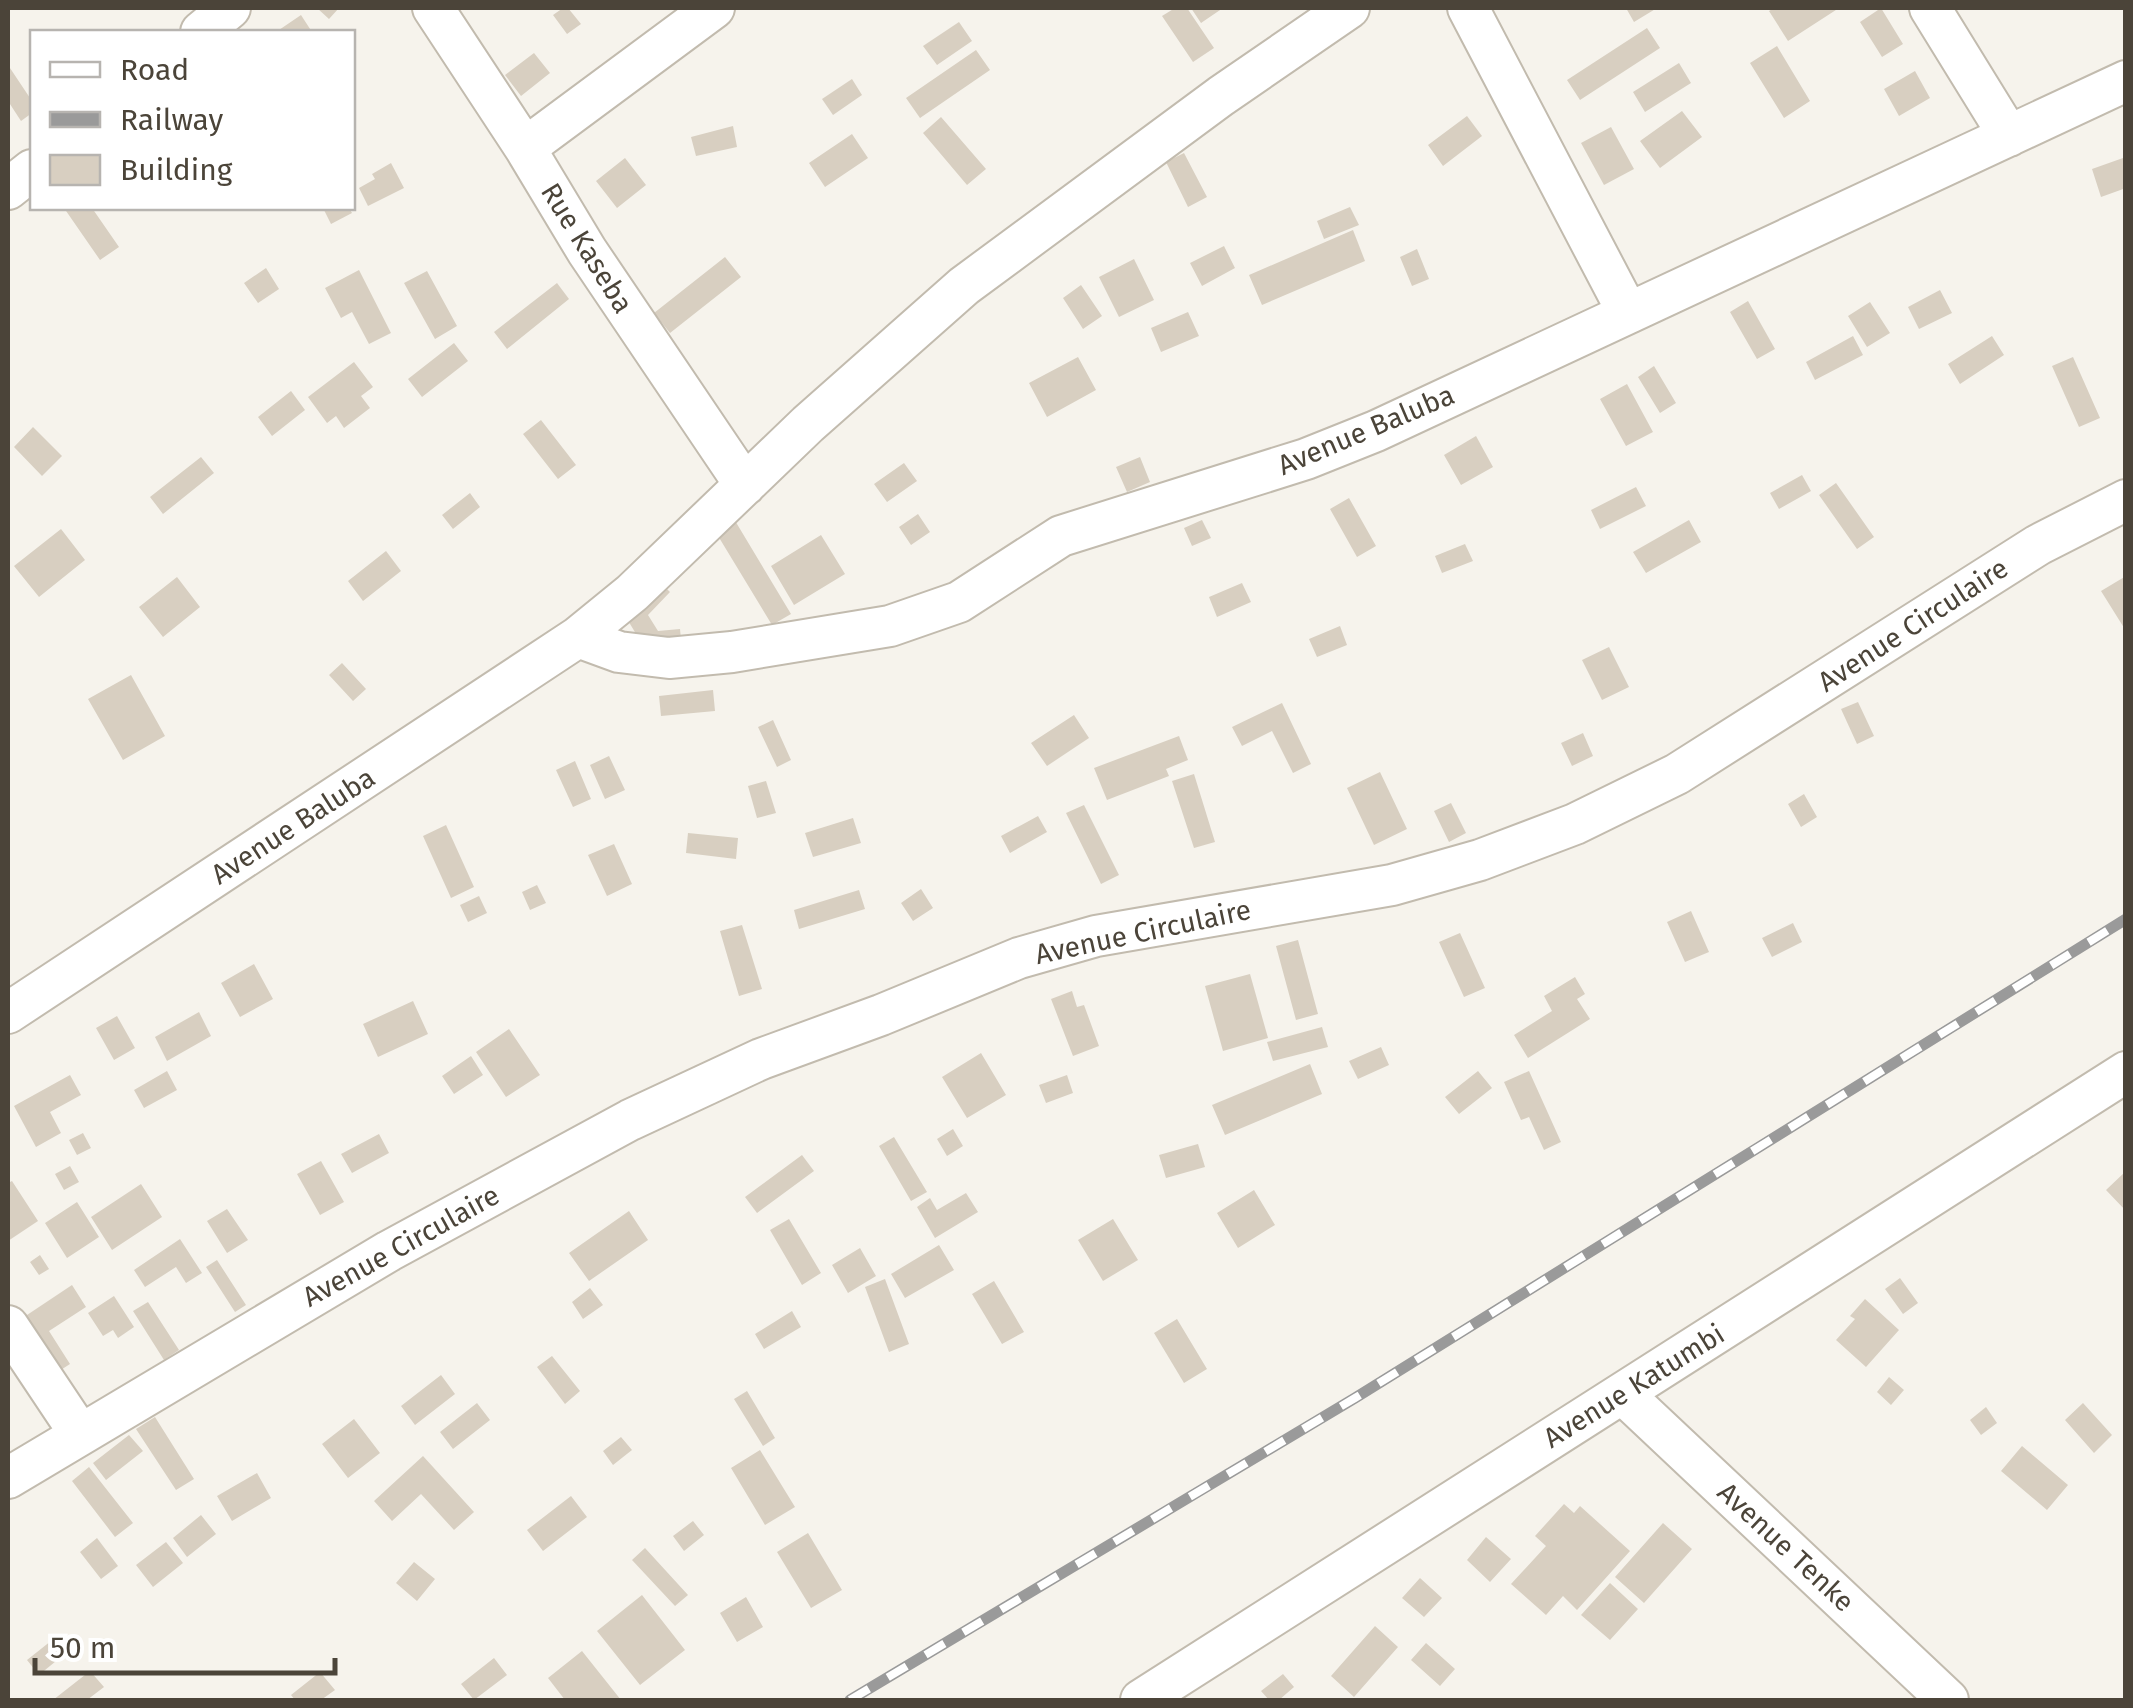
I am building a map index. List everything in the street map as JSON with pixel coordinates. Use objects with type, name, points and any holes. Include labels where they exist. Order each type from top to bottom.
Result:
[{"type":"street","points":[[203,30],[230,8]]},
{"type":"street","name":"Rue Kaseba","points":[[433,8],[587,251],[745,486]]},
{"type":"street","points":[[525,148],[714,8]]},
{"type":"street","name":"Avenue Baluba","points":[[8,1013],[578,638],[632,594],[808,424],[964,286],[1221,96],[1348,8]]},
{"type":"street","points":[[1468,8],[1628,313]]},
{"type":"street","points":[[1930,8],[2010,136]]},
{"type":"street","name":"Avenue Baluba","points":[[578,638],[619,652],[670,658],[890,626],[959,602],[1061,536],[1125,513],[1306,460],[1376,431],[2126,82]]},
{"type":"street","points":[[8,190],[30,172]]},
{"type":"street","name":"Avenue Circulaire","points":[[8,1478],[389,1251],[630,1120],[761,1059],[1034,954],[1096,936],[1392,885],[1480,860],[1575,824],[1677,774],[2038,546],[2126,500]]},
{"type":"street","name":"Avenue Katumbi","points":[[1161,1696],[2126,1072]]},
{"type":"street","points":[[8,1326],[80,1434]]},
{"type":"street","name":"Avenue Tenke","points":[[1623,1394],[1948,1700]]},
{"type":"building","points":[[317,8],[339,8],[329,19]]},
{"type":"building","points":[[568,8],[581,24],[567,34],[553,15]]},
{"type":"building","points":[[1175,8],[1187,8],[1214,48],[1193,62],[1162,16]]},
{"type":"building","points":[[1191,8],[1223,8],[1201,23]]},
{"type":"building","points":[[1626,8],[1657,8],[1634,22]]},
{"type":"building","points":[[1839,8],[1788,41],[1769,11]]},
{"type":"building","points":[[1881,8],[1903,44],[1882,57],[1860,22]]},
{"type":"building","points":[[301,15],[311,30],[279,30]]},
{"type":"building","points":[[959,22],[972,41],[937,65],[923,46]]},
{"type":"building","points":[[1647,28],[1660,48],[1580,100],[1567,80]]},
{"type":"building","points":[[1777,46],[1810,101],[1784,118],[1750,63]]},
{"type":"building","points":[[976,50],[990,70],[920,118],[906,98]]},
{"type":"building","points":[[534,53],[550,73],[521,96],[505,75]]},
{"type":"building","points":[[1679,63],[1691,83],[1645,112],[1633,92]]},
{"type":"building","points":[[8,65],[30,98],[30,114],[21,121],[8,101]]},
{"type":"building","points":[[1915,71],[1930,98],[1899,116],[1884,89]]},
{"type":"building","points":[[852,79],[862,95],[833,115],[822,99]]},
{"type":"building","points":[[1682,111],[1702,137],[1660,168],[1640,141]]},
{"type":"building","points":[[1467,116],[1482,136],[1443,166],[1428,145]]},
{"type":"building","points":[[941,117],[986,169],[967,185],[923,133]]},
{"type":"building","points":[[733,126],[737,147],[696,156],[691,137]]},
{"type":"building","points":[[1611,127],[1634,169],[1604,185],[1581,143]]},
{"type":"building","points":[[852,134],[868,158],[825,187],[809,163]]},
{"type":"building","points":[[1184,153],[1207,197],[1188,207],[1166,162]]},
{"type":"building","points":[[625,158],[646,185],[617,208],[596,181]]},
{"type":"building","points":[[2123,158],[2126,188],[2101,197],[2092,169]]},
{"type":"building","points":[[391,163],[404,188],[368,206],[359,188],[375,179],[372,174]]},
{"type":"building","points":[[1350,207],[1359,225],[1324,239],[1317,221]]},
{"type":"building","points":[[65,210],[93,210],[119,247],[100,260]]},
{"type":"building","points":[[324,210],[350,210],[352,213],[331,224]]},
{"type":"building","points":[[1353,230],[1365,261],[1262,305],[1249,275]]},
{"type":"building","points":[[1224,246],[1235,268],[1202,286],[1190,263]]},
{"type":"building","points":[[1417,249],[1429,279],[1412,286],[1400,257]]},
{"type":"building","points":[[725,257],[741,277],[670,333],[654,313]]},
{"type":"building","points":[[1134,259],[1154,300],[1119,317],[1099,277]]},
{"type":"building","points":[[266,268],[279,289],[258,303],[244,283]]},
{"type":"building","points":[[359,270],[391,333],[369,344],[352,312],[341,318],[325,288]]},
{"type":"building","points":[[427,271],[457,326],[435,339],[404,283]]},
{"type":"building","points":[[557,283],[569,299],[507,349],[494,332]]},
{"type":"building","points":[[1081,285],[1102,316],[1083,329],[1063,298]]},
{"type":"building","points":[[1940,290],[1952,313],[1919,329],[1908,307]]},
{"type":"building","points":[[1748,301],[1775,349],[1757,359],[1730,312]]},
{"type":"building","points":[[1870,302],[1890,333],[1867,347],[1848,316]]},
{"type":"building","points":[[1188,312],[1199,336],[1161,352],[1151,328]]},
{"type":"building","points":[[1853,336],[1863,355],[1815,380],[1806,362]]},
{"type":"building","points":[[1992,336],[2004,355],[1960,384],[1948,364]]},
{"type":"building","points":[[454,343],[468,361],[422,397],[408,379]]},
{"type":"building","points":[[1078,357],[1096,390],[1047,417],[1029,383]]},
{"type":"building","points":[[2073,357],[2100,418],[2079,427],[2052,366]]},
{"type":"building","points":[[354,362],[373,387],[361,396],[370,408],[344,428],[336,416],[327,423],[308,397]]},
{"type":"building","points":[[1654,366],[1676,403],[1660,413],[1638,377]]},
{"type":"building","points":[[1627,384],[1653,432],[1626,446],[1600,399]]},
{"type":"building","points":[[291,391],[305,410],[272,436],[258,417]]},
{"type":"building","points":[[541,420],[576,465],[558,479],[523,434]]},
{"type":"building","points":[[33,427],[62,456],[42,476],[14,447]]},
{"type":"building","points":[[1476,436],[1493,467],[1461,485],[1444,455]]},
{"type":"building","points":[[201,457],[214,473],[163,514],[150,497]]},
{"type":"building","points":[[1140,457],[1150,482],[1127,492],[1116,467]]},
{"type":"building","points":[[904,463],[917,481],[887,502],[874,484]]},
{"type":"building","points":[[1802,475],[1811,491],[1779,509],[1770,493]]},
{"type":"building","points":[[1836,483],[1874,537],[1857,549],[1819,495]]},
{"type":"building","points":[[1636,487],[1646,506],[1600,529],[1591,510]]},
{"type":"building","points":[[470,493],[480,507],[453,529],[442,515]]},
{"type":"building","points":[[1349,498],[1376,546],[1357,557],[1330,509]]},
{"type":"building","points":[[731,514],[791,614],[772,625],[712,526]]},
{"type":"building","points":[[918,514],[930,532],[911,545],[899,527]]},
{"type":"building","points":[[1202,520],[1211,538],[1192,546],[1184,528]]},
{"type":"building","points":[[1689,520],[1701,542],[1646,573],[1633,552]]},
{"type":"building","points":[[61,529],[85,560],[39,597],[14,566]]},
{"type":"building","points":[[821,535],[845,574],[794,605],[771,566]]},
{"type":"building","points":[[1465,544],[1473,561],[1442,573],[1435,556]]},
{"type":"building","points":[[386,551],[401,571],[363,601],[348,581]]},
{"type":"building","points":[[2126,576],[2126,631],[2101,591]]},
{"type":"building","points":[[177,577],[200,607],[163,637],[139,607]]},
{"type":"building","points":[[657,579],[670,592],[648,615],[658,631],[680,629],[682,650],[647,652],[624,614]]},
{"type":"building","points":[[1242,583],[1251,602],[1217,617],[1209,597]]},
{"type":"building","points":[[1340,626],[1347,645],[1317,657],[1309,639]]},
{"type":"building","points":[[1609,647],[1629,687],[1602,700],[1582,660]]},
{"type":"building","points":[[342,663],[366,689],[353,701],[329,675]]},
{"type":"building","points":[[131,675],[165,736],[123,760],[88,699]]},
{"type":"building","points":[[713,690],[715,711],[661,716],[659,696]]},
{"type":"building","points":[[1858,702],[1874,736],[1857,744],[1841,709]]},
{"type":"building","points":[[1282,703],[1311,764],[1293,773],[1272,731],[1242,746],[1232,727]]},
{"type":"building","points":[[1074,715],[1089,738],[1047,766],[1031,743]]},
{"type":"building","points":[[773,720],[791,760],[777,767],[758,727]]},
{"type":"building","points":[[1583,733],[1593,756],[1572,766],[1561,743]]},
{"type":"building","points":[[1179,736],[1188,760],[1166,769],[1169,776],[1107,800],[1094,768]]},
{"type":"building","points":[[609,756],[625,790],[605,799],[590,765]]},
{"type":"building","points":[[575,761],[591,799],[573,807],[556,770]]},
{"type":"building","points":[[1380,772],[1407,829],[1374,845],[1347,788]]},
{"type":"building","points":[[1194,774],[1215,842],[1194,848],[1172,781]]},
{"type":"building","points":[[766,781],[776,813],[757,818],[748,786]]},
{"type":"building","points":[[1804,794],[1817,817],[1801,827],[1788,804]]},
{"type":"building","points":[[1451,803],[1466,833],[1449,842],[1434,811]]},
{"type":"building","points":[[1084,805],[1119,875],[1101,884],[1066,813]]},
{"type":"building","points":[[1038,816],[1047,832],[1010,853],[1001,836]]},
{"type":"building","points":[[853,818],[861,843],[813,857],[805,833]]},
{"type":"building","points":[[446,825],[474,887],[451,898],[423,836]]},
{"type":"building","points":[[688,833],[738,838],[736,859],[686,853]]},
{"type":"building","points":[[614,844],[632,884],[607,896],[588,855]]},
{"type":"building","points":[[537,885],[546,903],[530,910],[522,892]]},
{"type":"building","points":[[921,889],[933,908],[913,921],[901,903]]},
{"type":"building","points":[[859,890],[865,909],[799,929],[794,910]]},
{"type":"building","points":[[479,896],[487,913],[468,922],[460,905]]},
{"type":"building","points":[[1691,911],[1709,952],[1685,962],[1667,922]]},
{"type":"building","points":[[1793,923],[1802,942],[1772,957],[1762,938]]},
{"type":"building","points":[[742,925],[762,989],[739,996],[720,931]]},
{"type":"building","points":[[1460,933],[1485,988],[1464,997],[1439,942]]},
{"type":"building","points":[[1298,940],[1318,1014],[1296,1020],[1276,946]]},
{"type":"building","points":[[254,964],[273,999],[240,1017],[221,983]]},
{"type":"building","points":[[1250,974],[1268,1038],[1223,1051],[1205,986]]},
{"type":"building","points":[[1575,977],[1585,994],[1577,999],[1590,1019],[1528,1058],[1514,1035],[1552,1011],[1544,996]]},
{"type":"building","points":[[1072,991],[1077,1007],[1084,1005],[1099,1046],[1073,1056],[1051,999]]},
{"type":"building","points":[[413,1001],[428,1034],[378,1057],[363,1024]]},
{"type":"building","points":[[199,1012],[211,1036],[167,1061],[155,1037]]},
{"type":"building","points":[[117,1016],[135,1048],[114,1060],[96,1028]]},
{"type":"building","points":[[1322,1027],[1328,1047],[1273,1061],[1267,1042]]},
{"type":"building","points":[[509,1029],[540,1075],[506,1097],[476,1052]]},
{"type":"building","points":[[1381,1047],[1389,1065],[1358,1079],[1349,1061]]},
{"type":"building","points":[[981,1053],[1006,1095],[967,1118],[942,1077]]},
{"type":"building","points":[[471,1056],[483,1075],[454,1094],[442,1076]]},
{"type":"building","points":[[1310,1064],[1322,1094],[1225,1135],[1212,1105]]},
{"type":"building","points":[[167,1071],[177,1090],[144,1108],[134,1090]]},
{"type":"building","points":[[1478,1071],[1492,1088],[1459,1114],[1445,1097]]},
{"type":"building","points":[[1529,1071],[1561,1142],[1544,1150],[1529,1117],[1521,1120],[1504,1082]]},
{"type":"building","points":[[70,1075],[81,1095],[50,1112],[61,1133],[36,1147],[14,1106]]},
{"type":"building","points":[[1067,1075],[1073,1093],[1046,1103],[1039,1085]]},
{"type":"building","points":[[953,1129],[963,1146],[947,1156],[937,1139]]},
{"type":"building","points":[[83,1133],[91,1148],[77,1155],[69,1140]]},
{"type":"building","points":[[379,1134],[389,1153],[352,1173],[341,1154]]},
{"type":"building","points":[[894,1137],[927,1192],[911,1201],[879,1146]]},
{"type":"building","points":[[1198,1144],[1205,1167],[1166,1178],[1159,1155]]},
{"type":"building","points":[[802,1155],[814,1171],[757,1213],[745,1197]]},
{"type":"building","points":[[321,1161],[344,1202],[320,1215],[297,1174]]},
{"type":"building","points":[[70,1166],[79,1182],[64,1190],[55,1174]]},
{"type":"building","points":[[2126,1171],[2126,1211],[2106,1190]]},
{"type":"building","points":[[12,1181],[38,1221],[8,1241],[8,1183]]},
{"type":"building","points":[[141,1184],[162,1217],[112,1250],[91,1217]]},
{"type":"building","points":[[1254,1190],[1275,1225],[1238,1248],[1217,1213]]},
{"type":"building","points":[[966,1193],[978,1212],[935,1238],[917,1207],[930,1198],[937,1210]]},
{"type":"building","points":[[77,1202],[99,1237],[67,1258],[45,1223]]},
{"type":"building","points":[[227,1209],[248,1240],[227,1253],[207,1221]]},
{"type":"building","points":[[629,1211],[648,1240],[589,1281],[569,1253]]},
{"type":"building","points":[[789,1219],[821,1273],[802,1285],[770,1230]]},
{"type":"building","points":[[1113,1219],[1138,1260],[1103,1281],[1078,1240]]},
{"type":"building","points":[[180,1239],[202,1273],[186,1283],[176,1267],[145,1287],[134,1270]]},
{"type":"building","points":[[939,1245],[954,1270],[905,1298],[891,1274]]},
{"type":"building","points":[[860,1248],[876,1276],[848,1293],[832,1265]]},
{"type":"building","points":[[40,1255],[49,1269],[39,1275],[30,1262]]},
{"type":"building","points":[[217,1260],[246,1305],[235,1312],[206,1267]]},
{"type":"building","points":[[1900,1278],[1918,1303],[1903,1314],[1885,1289]]},
{"type":"building","points":[[885,1279],[909,1344],[889,1352],[865,1287]]},
{"type":"building","points":[[994,1281],[1024,1332],[1002,1344],[972,1294]]},
{"type":"building","points":[[72,1285],[86,1307],[49,1331],[70,1364],[53,1375],[18,1321]]},
{"type":"building","points":[[590,1288],[603,1305],[583,1319],[572,1302]]},
{"type":"building","points":[[114,1296],[134,1327],[118,1338],[113,1330],[103,1336],[88,1313]]},
{"type":"building","points":[[1865,1299],[1899,1330],[1866,1367],[1836,1340],[1855,1319],[1850,1316]]},
{"type":"building","points":[[148,1302],[179,1350],[164,1360],[133,1311]]},
{"type":"building","points":[[792,1311],[801,1327],[764,1349],[755,1334]]},
{"type":"building","points":[[1177,1319],[1207,1369],[1184,1383],[1154,1333]]},
{"type":"building","points":[[552,1356],[580,1391],[565,1404],[537,1367]]},
{"type":"building","points":[[441,1375],[455,1394],[415,1425],[401,1406]]},
{"type":"building","points":[[1889,1377],[1904,1390],[1891,1405],[1877,1392]]},
{"type":"building","points":[[747,1391],[775,1438],[763,1446],[734,1399]]},
{"type":"building","points":[[477,1403],[490,1420],[453,1449],[440,1432]]},
{"type":"building","points":[[2083,1403],[2112,1435],[2094,1453],[2065,1420]]},
{"type":"building","points":[[1986,1407],[1997,1423],[1981,1435],[1970,1420]]},
{"type":"building","points":[[155,1417],[194,1479],[176,1490],[136,1429]]},
{"type":"building","points":[[354,1419],[380,1453],[348,1478],[322,1444]]},
{"type":"building","points":[[129,1435],[143,1451],[106,1480],[93,1463]]},
{"type":"building","points":[[621,1437],[632,1450],[613,1465],[603,1451]]},
{"type":"building","points":[[2022,1446],[2068,1485],[2047,1510],[2001,1471]]},
{"type":"building","points":[[760,1450],[795,1507],[765,1525],[731,1468]]},
{"type":"building","points":[[423,1456],[474,1512],[454,1530],[421,1494],[392,1521],[374,1501]]},
{"type":"building","points":[[89,1467],[133,1523],[115,1537],[72,1481]]},
{"type":"building","points":[[257,1473],[271,1498],[232,1521],[217,1496]]},
{"type":"building","points":[[571,1496],[587,1517],[543,1551],[527,1530]]},
{"type":"building","points":[[1564,1504],[1574,1513],[1580,1506],[1630,1551],[1577,1610],[1563,1596],[1546,1615],[1511,1584],[1546,1546],[1535,1536]]},
{"type":"building","points":[[201,1515],[216,1534],[187,1557],[173,1538]]},
{"type":"building","points":[[693,1521],[704,1535],[684,1551],[673,1536]]},
{"type":"building","points":[[1663,1523],[1692,1549],[1644,1603],[1615,1577]]},
{"type":"building","points":[[808,1533],[842,1590],[811,1608],[777,1552]]},
{"type":"building","points":[[1486,1537],[1511,1559],[1490,1582],[1467,1560]]},
{"type":"building","points":[[97,1538],[118,1566],[101,1579],[80,1552]]},
{"type":"building","points":[[166,1542],[183,1563],[153,1587],[136,1565]]},
{"type":"building","points":[[645,1548],[688,1595],[675,1606],[632,1560]]},
{"type":"building","points":[[414,1562],[435,1579],[417,1601],[396,1583]]},
{"type":"building","points":[[1420,1578],[1442,1598],[1424,1617],[1402,1598]]},
{"type":"building","points":[[1610,1583],[1638,1609],[1610,1640],[1581,1615]]},
{"type":"building","points":[[642,1595],[685,1650],[640,1685],[597,1631]]},
{"type":"building","points":[[746,1597],[763,1627],[737,1642],[720,1613]]},
{"type":"building","points":[[1375,1626],[1398,1647],[1354,1697],[1331,1676]]},
{"type":"building","points":[[56,1637],[67,1652],[39,1675],[27,1660]]},
{"type":"building","points":[[1426,1643],[1455,1669],[1440,1686],[1411,1660]]},
{"type":"building","points":[[582,1651],[621,1700],[565,1700],[548,1678]]},
{"type":"building","points":[[494,1658],[507,1675],[474,1700],[461,1684]]},
{"type":"building","points":[[90,1671],[104,1687],[87,1700],[53,1700]]},
{"type":"building","points":[[320,1672],[335,1690],[321,1700],[295,1700],[291,1695]]},
{"type":"building","points":[[1283,1674],[1294,1687],[1279,1700],[1269,1700],[1261,1691]]},
{"type":"railway","points":[[850,1700],[1355,1398],[2126,919]]}]
